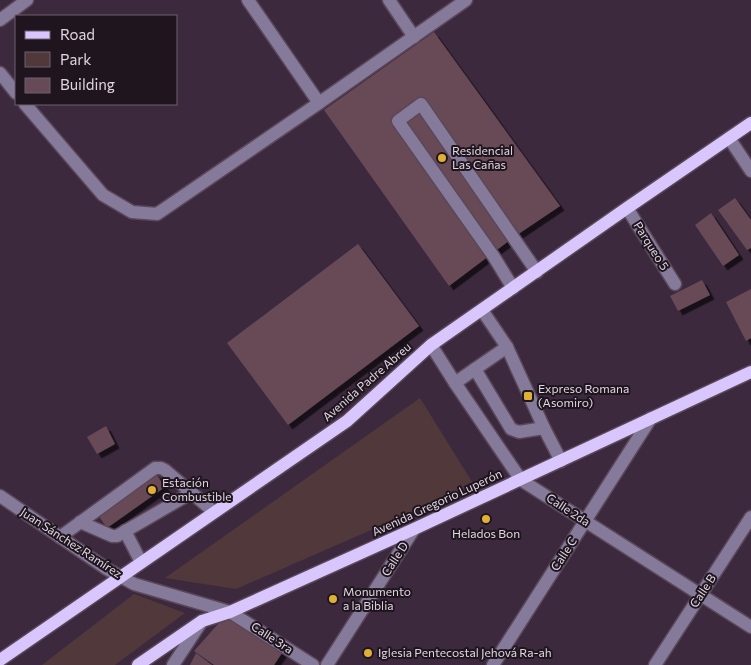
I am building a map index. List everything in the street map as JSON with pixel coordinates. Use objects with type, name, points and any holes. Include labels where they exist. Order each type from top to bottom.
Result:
[{"type":"main road","name":"Avenida Padre Abreu","points":[[0,660],[347,421],[431,346],[751,123]]},
{"type":"main road","name":"Avenida Gregorio Luperón","points":[[138,665],[202,621],[230,612],[414,529],[751,372]]},
{"type":"street","points":[[0,20],[27,0]]},
{"type":"street","points":[[248,0],[320,103]]},
{"type":"street","points":[[388,0],[414,37]]},
{"type":"street","points":[[26,105],[103,195],[132,212],[157,214],[320,103],[466,0]]},
{"type":"street","points":[[0,74],[15,92]]},
{"type":"street","points":[[513,288],[494,257],[398,121],[421,104],[536,272]]},
{"type":"street","points":[[729,138],[751,171]]},
{"type":"street","name":"Parqueo 5","points":[[627,208],[675,284]]},
{"type":"street","points":[[482,310],[507,347],[561,461]]},
{"type":"street","name":"Calle 2da","points":[[431,346],[521,480],[751,627]]},
{"type":"street","points":[[455,383],[507,347]]},
{"type":"street","points":[[476,369],[510,429],[519,432],[544,428]]},
{"type":"street","name":"Calle C","points":[[493,665],[651,418]]},
{"type":"street","points":[[60,537],[155,468],[165,470],[214,512]]},
{"type":"street","points":[[80,522],[112,536],[117,536],[191,492]]},
{"type":"street","name":"Juan Sánchez Ramírez","points":[[0,496],[134,584],[230,612]]},
{"type":"street","name":"Calle B","points":[[655,665],[751,517]]},
{"type":"street","name":"Calle D","points":[[327,665],[414,529]]},
{"type":"street","points":[[124,532],[141,562]]},
{"type":"street","name":"Calle 3ra","points":[[230,612],[313,665]]},
{"type":"street","points":[[173,665],[202,621]]},
{"type":"green space","points":[[420,398],[474,485],[236,589],[165,578]]},
{"type":"green space","points":[[134,594],[185,613],[115,665],[42,665]]},
{"type":"building","name":"Residencial Las Cañas","points":[[434,32],[560,206],[514,237],[449,286],[324,110]]},
{"type":"building","points":[[735,198],[751,220],[751,248],[747,250],[718,210]]},
{"type":"building","points":[[711,213],[739,255],[723,266],[695,225]]},
{"type":"building","points":[[358,244],[419,326],[288,425],[227,343]]},
{"type":"building","points":[[702,280],[710,295],[678,311],[670,296]]},
{"type":"building","points":[[751,289],[751,338],[746,341],[726,302]]},
{"type":"building","points":[[106,426],[115,444],[97,454],[87,437]]},
{"type":"building","points":[[156,474],[165,487],[107,528],[98,515]]},
{"type":"building","points":[[226,615],[284,650],[274,665],[214,665],[194,651]]},
{"type":"building","points":[[196,653],[212,665],[190,665]]},
{"type":"place","name":"Residencial Las Cañas","points":[[442,158]]},
{"type":"place","name":"Expreso Romana (Asomiro)","points":[[528,396]]},
{"type":"place","name":"Estación Combustible","points":[[152,490]]},
{"type":"place","name":"Helados Bon","points":[[486,519]]},
{"type":"place","name":"Monumento a la Biblia","points":[[333,599]]},
{"type":"place","name":"Iglesia Pentecostal Jehová Ra-ah","points":[[368,653]]}]
